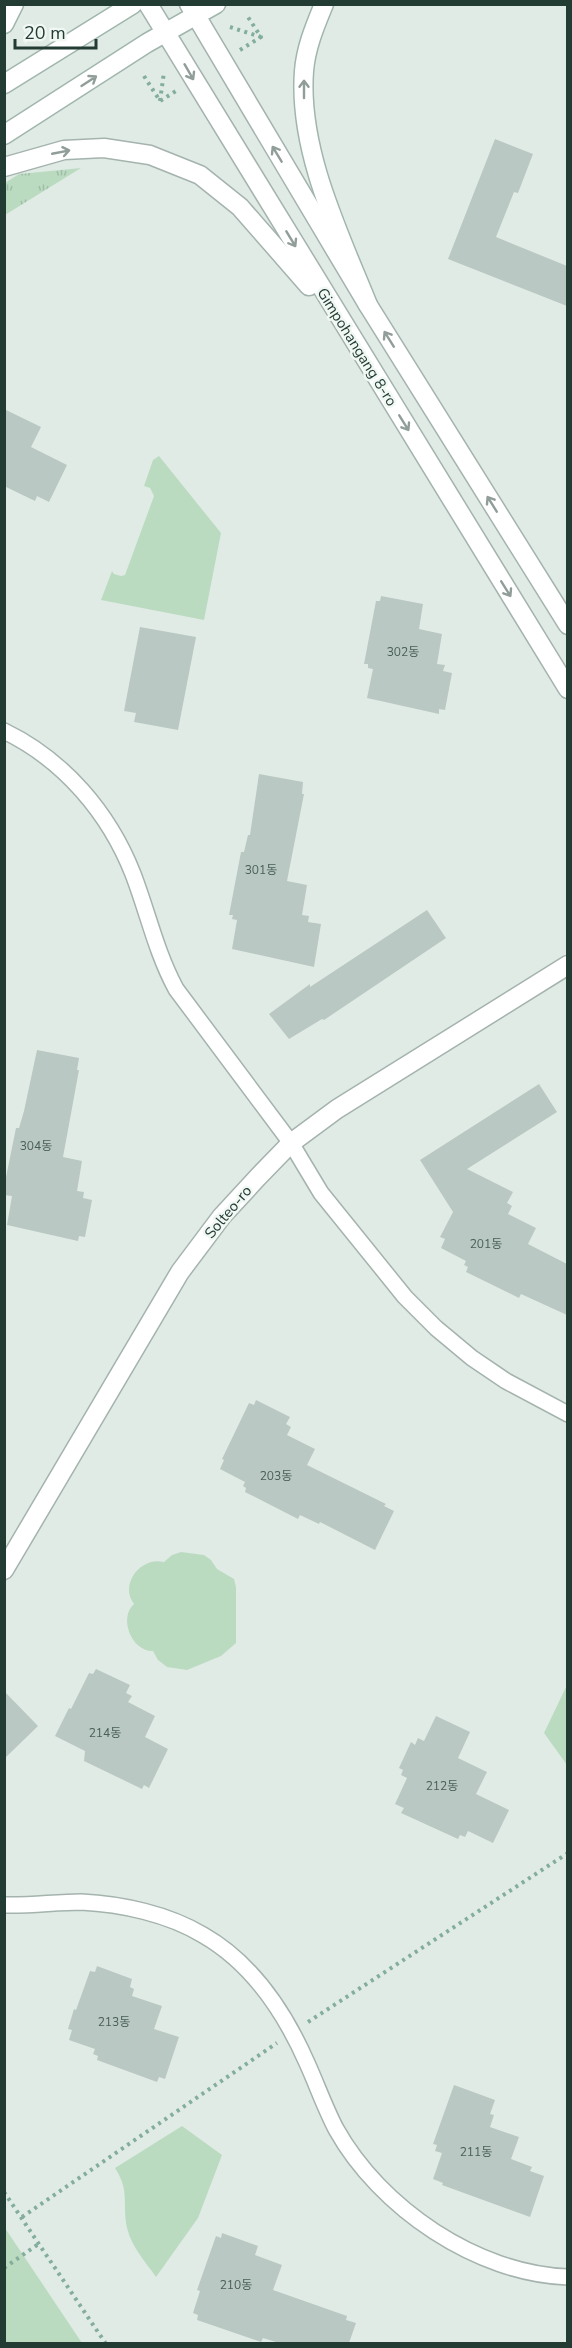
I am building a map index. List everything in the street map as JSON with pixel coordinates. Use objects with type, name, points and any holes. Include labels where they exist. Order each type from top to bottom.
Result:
[{"type":"street","points":[[4,24],[14,4]]},
{"type":"street","points":[[4,84],[133,4]]},
{"type":"street","name":"Gimpohangang 8-ro","points":[[148,4],[567,689]]},
{"type":"street","points":[[4,135],[166,32],[192,10],[216,4]]},
{"type":"street","points":[[324,4],[310,38],[304,70],[304,116],[325,197],[368,305]]},
{"type":"street","points":[[192,10],[368,305],[567,625]]},
{"type":"street","points":[[4,167],[64,150],[104,148],[150,155],[200,175],[240,207],[342,324]]},
{"type":"street","name":"Solteo-ro","points":[[4,1570],[180,1272],[222,1216],[291,1143],[337,1109],[567,966]]},
{"type":"lane","points":[[4,731],[39,752],[63,771],[88,796],[107,822],[133,875],[163,966],[176,989],[291,1143],[321,1193],[405,1297],[436,1328],[472,1358],[506,1381],[567,1414]]},
{"type":"lane","points":[[4,1905],[81,1902],[105,1904],[172,1920],[204,1935],[247,1970],[275,2004],[306,2060],[336,2128],[352,2156],[405,2211],[434,2232],[478,2255],[523,2271],[551,2277],[567,2277]]},
{"type":"path","points":[[246,14],[261,37]]},
{"type":"path","points":[[230,27],[261,37]]},
{"type":"path","points":[[236,53],[261,37]]},
{"type":"path","points":[[160,101],[164,69]]},
{"type":"path","points":[[144,76],[160,101]]},
{"type":"path","points":[[160,101],[179,90]]},
{"type":"path","points":[[4,2192],[106,2343]]},
{"type":"path","points":[[4,2268],[40,2243]]},
{"type":"green space","points":[[81,168],[5,215],[5,183],[19,174]]},
{"type":"green space","points":[[159,456],[221,533],[204,620],[101,600],[112,571],[114,574],[125,575],[154,496],[150,488],[144,486],[153,460]]},
{"type":"green space","points":[[181,1552],[204,1555],[217,1569],[234,1579],[236,1587],[236,1643],[221,1656],[187,1670],[167,1667],[158,1660],[153,1651],[139,1646],[127,1625],[129,1610],[134,1604],[129,1588],[135,1573],[148,1563],[164,1562],[172,1555]]},
{"type":"green space","points":[[567,1685],[568,1765],[544,1733]]},
{"type":"green space","points":[[182,2126],[222,2155],[198,2218],[156,2277],[139,2254],[129,2235],[124,2190],[115,2168]]},
{"type":"green space","points":[[5,2228],[82,2343],[5,2343]]},
{"type":"building","points":[[495,139],[533,154],[518,193],[514,192],[496,237],[567,266],[567,306],[448,259]]},
{"type":"building","points":[[4,409],[41,427],[31,447],[67,465],[49,502],[37,496],[35,501],[4,486]]},
{"type":"building","points":[[381,596],[423,604],[419,629],[442,634],[437,664],[445,665],[443,671],[452,673],[445,710],[439,709],[439,714],[367,698],[373,669],[368,668],[368,664],[364,664],[376,601],[380,601]]},
{"type":"building","points":[[140,627],[196,637],[178,730],[134,722],[136,713],[124,711]]},
{"type":"building","points":[[259,774],[303,782],[302,794],[304,794],[287,881],[307,885],[302,915],[309,916],[308,922],[321,924],[314,967],[232,949],[237,920],[232,919],[233,915],[229,915],[241,852],[244,852],[248,835],[250,835]]},
{"type":"building","points":[[427,910],[446,938],[324,1020],[322,1019],[289,1039],[269,1014],[310,984],[310,987]]},
{"type":"building","points":[[37,1050],[79,1058],[77,1070],[79,1070],[63,1157],[82,1161],[77,1191],[84,1192],[83,1198],[92,1200],[85,1237],[79,1236],[78,1241],[7,1225],[12,1196],[4,1195],[4,1187],[16,1128],[19,1128],[24,1111]]},
{"type":"building","points":[[539,1084],[557,1112],[467,1169],[513,1192],[507,1203],[512,1206],[508,1214],[536,1228],[528,1244],[567,1264],[567,1315],[521,1294],[519,1298],[466,1272],[468,1267],[464,1265],[466,1261],[441,1248],[445,1239],[440,1237],[453,1212],[420,1160]]},
{"type":"building","points":[[256,1400],[290,1417],[286,1424],[291,1427],[287,1435],[315,1449],[307,1465],[386,1504],[384,1506],[394,1511],[375,1550],[320,1522],[319,1524],[300,1515],[298,1519],[245,1492],[246,1488],[243,1486],[245,1482],[220,1469],[224,1460],[222,1459],[249,1403],[254,1405]]},
{"type":"building","points":[[96,1669],[130,1685],[126,1693],[132,1696],[128,1702],[155,1716],[145,1737],[168,1749],[149,1788],[144,1785],[142,1789],[84,1761],[85,1751],[55,1736],[89,1673],[93,1674]]},
{"type":"building","points":[[4,1691],[38,1726],[4,1759]]},
{"type":"building","points":[[436,1716],[470,1732],[458,1758],[487,1772],[476,1794],[509,1810],[493,1843],[468,1831],[465,1837],[460,1835],[458,1839],[401,1813],[404,1808],[395,1804],[407,1778],[401,1775],[403,1770],[399,1768],[411,1742],[415,1745],[418,1738],[424,1741]]},
{"type":"building","points":[[97,1966],[132,1979],[130,1987],[134,1989],[132,1996],[162,2006],[154,2029],[179,2037],[165,2079],[159,2077],[157,2082],[97,2060],[98,2056],[93,2054],[95,2049],[69,2040],[72,2030],[68,2029],[74,2009],[76,2010],[90,1971],[95,1972]]},
{"type":"building","points":[[454,2085],[495,2100],[490,2114],[494,2115],[490,2127],[519,2137],[511,2159],[532,2167],[530,2171],[544,2176],[530,2217],[442,2185],[443,2183],[433,2179],[442,2153],[435,2151],[437,2145],[433,2144]]},
{"type":"building","points":[[222,2233],[258,2246],[255,2255],[282,2265],[273,2290],[347,2316],[346,2320],[356,2323],[349,2343],[279,2343],[263,2338],[261,2342],[197,2320],[198,2315],[193,2313],[200,2291],[197,2290],[216,2236],[221,2238]]}]
